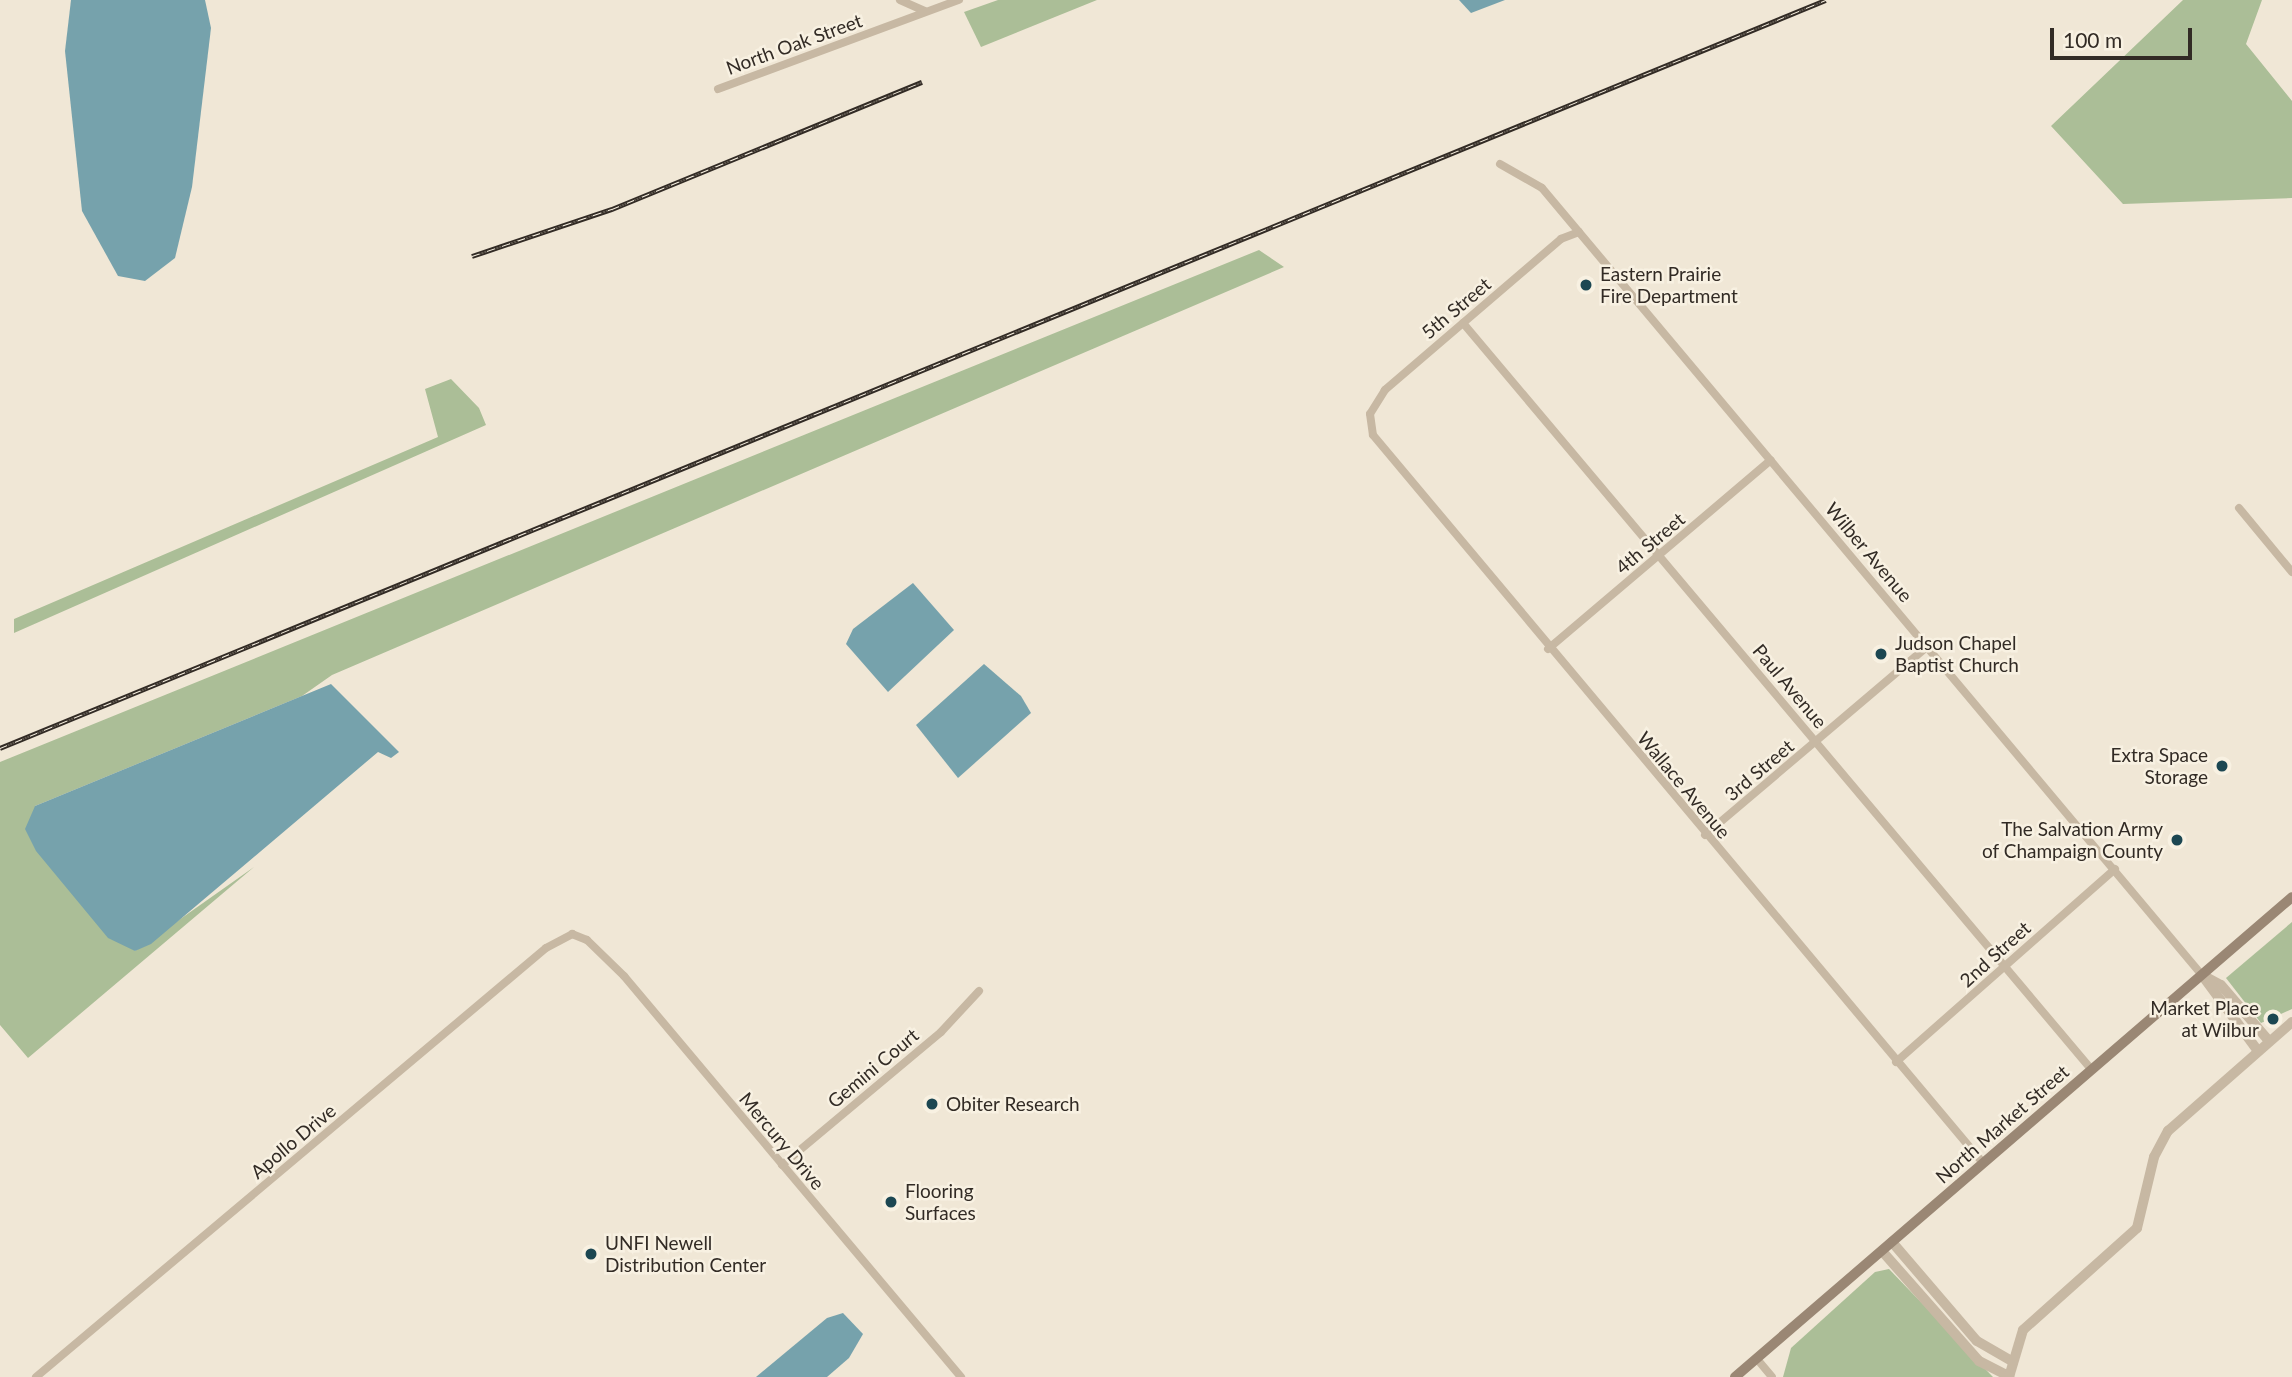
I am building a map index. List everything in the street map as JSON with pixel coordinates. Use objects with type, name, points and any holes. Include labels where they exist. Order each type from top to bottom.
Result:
[{"type":"main road","name":"North Market Street","points":[[1735,1377],[2292,897]]},
{"type":"street","points":[[900,0],[925,11]]},
{"type":"street","name":"North Oak Street","points":[[718,89],[959,0]]},
{"type":"street","name":"Wilber Avenue","points":[[1500,164],[1532,178],[1579,232],[2202,975]]},
{"type":"street","name":"5th Street","points":[[1370,421],[1385,390],[1561,239],[1579,232]]},
{"type":"street","name":"Paul Avenue","points":[[1463,323],[2091,1069]]},
{"type":"street","name":"Wallace Avenue","points":[[1370,421],[1379,447],[1983,1163]]},
{"type":"street","name":"4th Street","points":[[1548,649],[1771,460]]},
{"type":"street","points":[[2239,508],[2292,572]]},
{"type":"street","name":"3rd Street","points":[[1705,835],[1928,646]]},
{"type":"street","name":"2nd Street","points":[[1896,1062],[2115,869]]},
{"type":"street","name":"Mercury Drive","points":[[572,934],[609,960],[961,1377]]},
{"type":"street","name":"Apollo Drive","points":[[36,1377],[546,948],[572,934]]},
{"type":"street","points":[[2202,975],[2221,985],[2269,1041]]},
{"type":"street","points":[[2202,975],[2258,1051]]},
{"type":"street","name":"Gemini Court","points":[[782,1166],[941,1032],[979,991]]},
{"type":"street","points":[[1882,1251],[1979,1361],[2009,1376],[2010,1360],[2023,1330],[2137,1228],[2154,1157],[2168,1131],[2292,1022]]},
{"type":"street","points":[[1892,1242],[1977,1341],[2010,1360]]},
{"type":"street","points":[[1757,1359],[1772,1377]]},
{"type":"green space","points":[[998,0],[1097,0],[981,47],[964,12]]},
{"type":"green space","points":[[2183,0],[2262,0],[2246,44],[2292,101],[2292,198],[2123,204],[2051,126]]},
{"type":"green space","points":[[1259,250],[1284,267],[332,675],[302,696],[35,806],[135,951],[254,867],[28,1058],[0,1025],[0,762]]},
{"type":"green space","points":[[451,379],[479,408],[486,425],[14,633],[14,619],[438,437],[425,389]]},
{"type":"green space","points":[[2292,922],[2292,1009],[2261,1023],[2226,978]]},
{"type":"green space","points":[[1889,1269],[1993,1377],[1783,1377],[1791,1348],[1875,1272]]},
{"type":"water","points":[[71,0],[205,0],[211,28],[192,187],[175,258],[145,281],[118,276],[82,211],[65,51]]},
{"type":"water","points":[[1459,0],[1505,0],[1471,13]]},
{"type":"water","points":[[913,583],[954,630],[888,692],[846,644],[853,629]]},
{"type":"water","points":[[984,664],[1021,696],[1031,713],[958,778],[916,725]]},
{"type":"water","points":[[331,684],[399,752],[391,758],[378,752],[151,944],[135,951],[108,938],[36,851],[25,829],[35,806]]},
{"type":"water","points":[[843,1313],[863,1334],[849,1358],[827,1377],[756,1377],[827,1318]]},
{"type":"railway","points":[[0,748],[1826,0]]},
{"type":"railway","points":[[472,256],[612,209],[922,82]]},
{"type":"place","name":"Eastern Prairie Fire Department","points":[[1586,285]]},
{"type":"place","name":"Judson Chapel Baptist Church","points":[[1881,654]]},
{"type":"place","name":"Extra Space Storage","points":[[2222,766]]},
{"type":"place","name":"The Salvation Army of Champaign County","points":[[2177,840]]},
{"type":"place","name":"Market Place at Wilbur","points":[[2273,1019]]},
{"type":"place","name":"Obiter Research","points":[[932,1104]]},
{"type":"place","name":"Flooring Surfaces","points":[[891,1202]]},
{"type":"place","name":"UNFI Newell Distribution Center","points":[[591,1254]]}]
